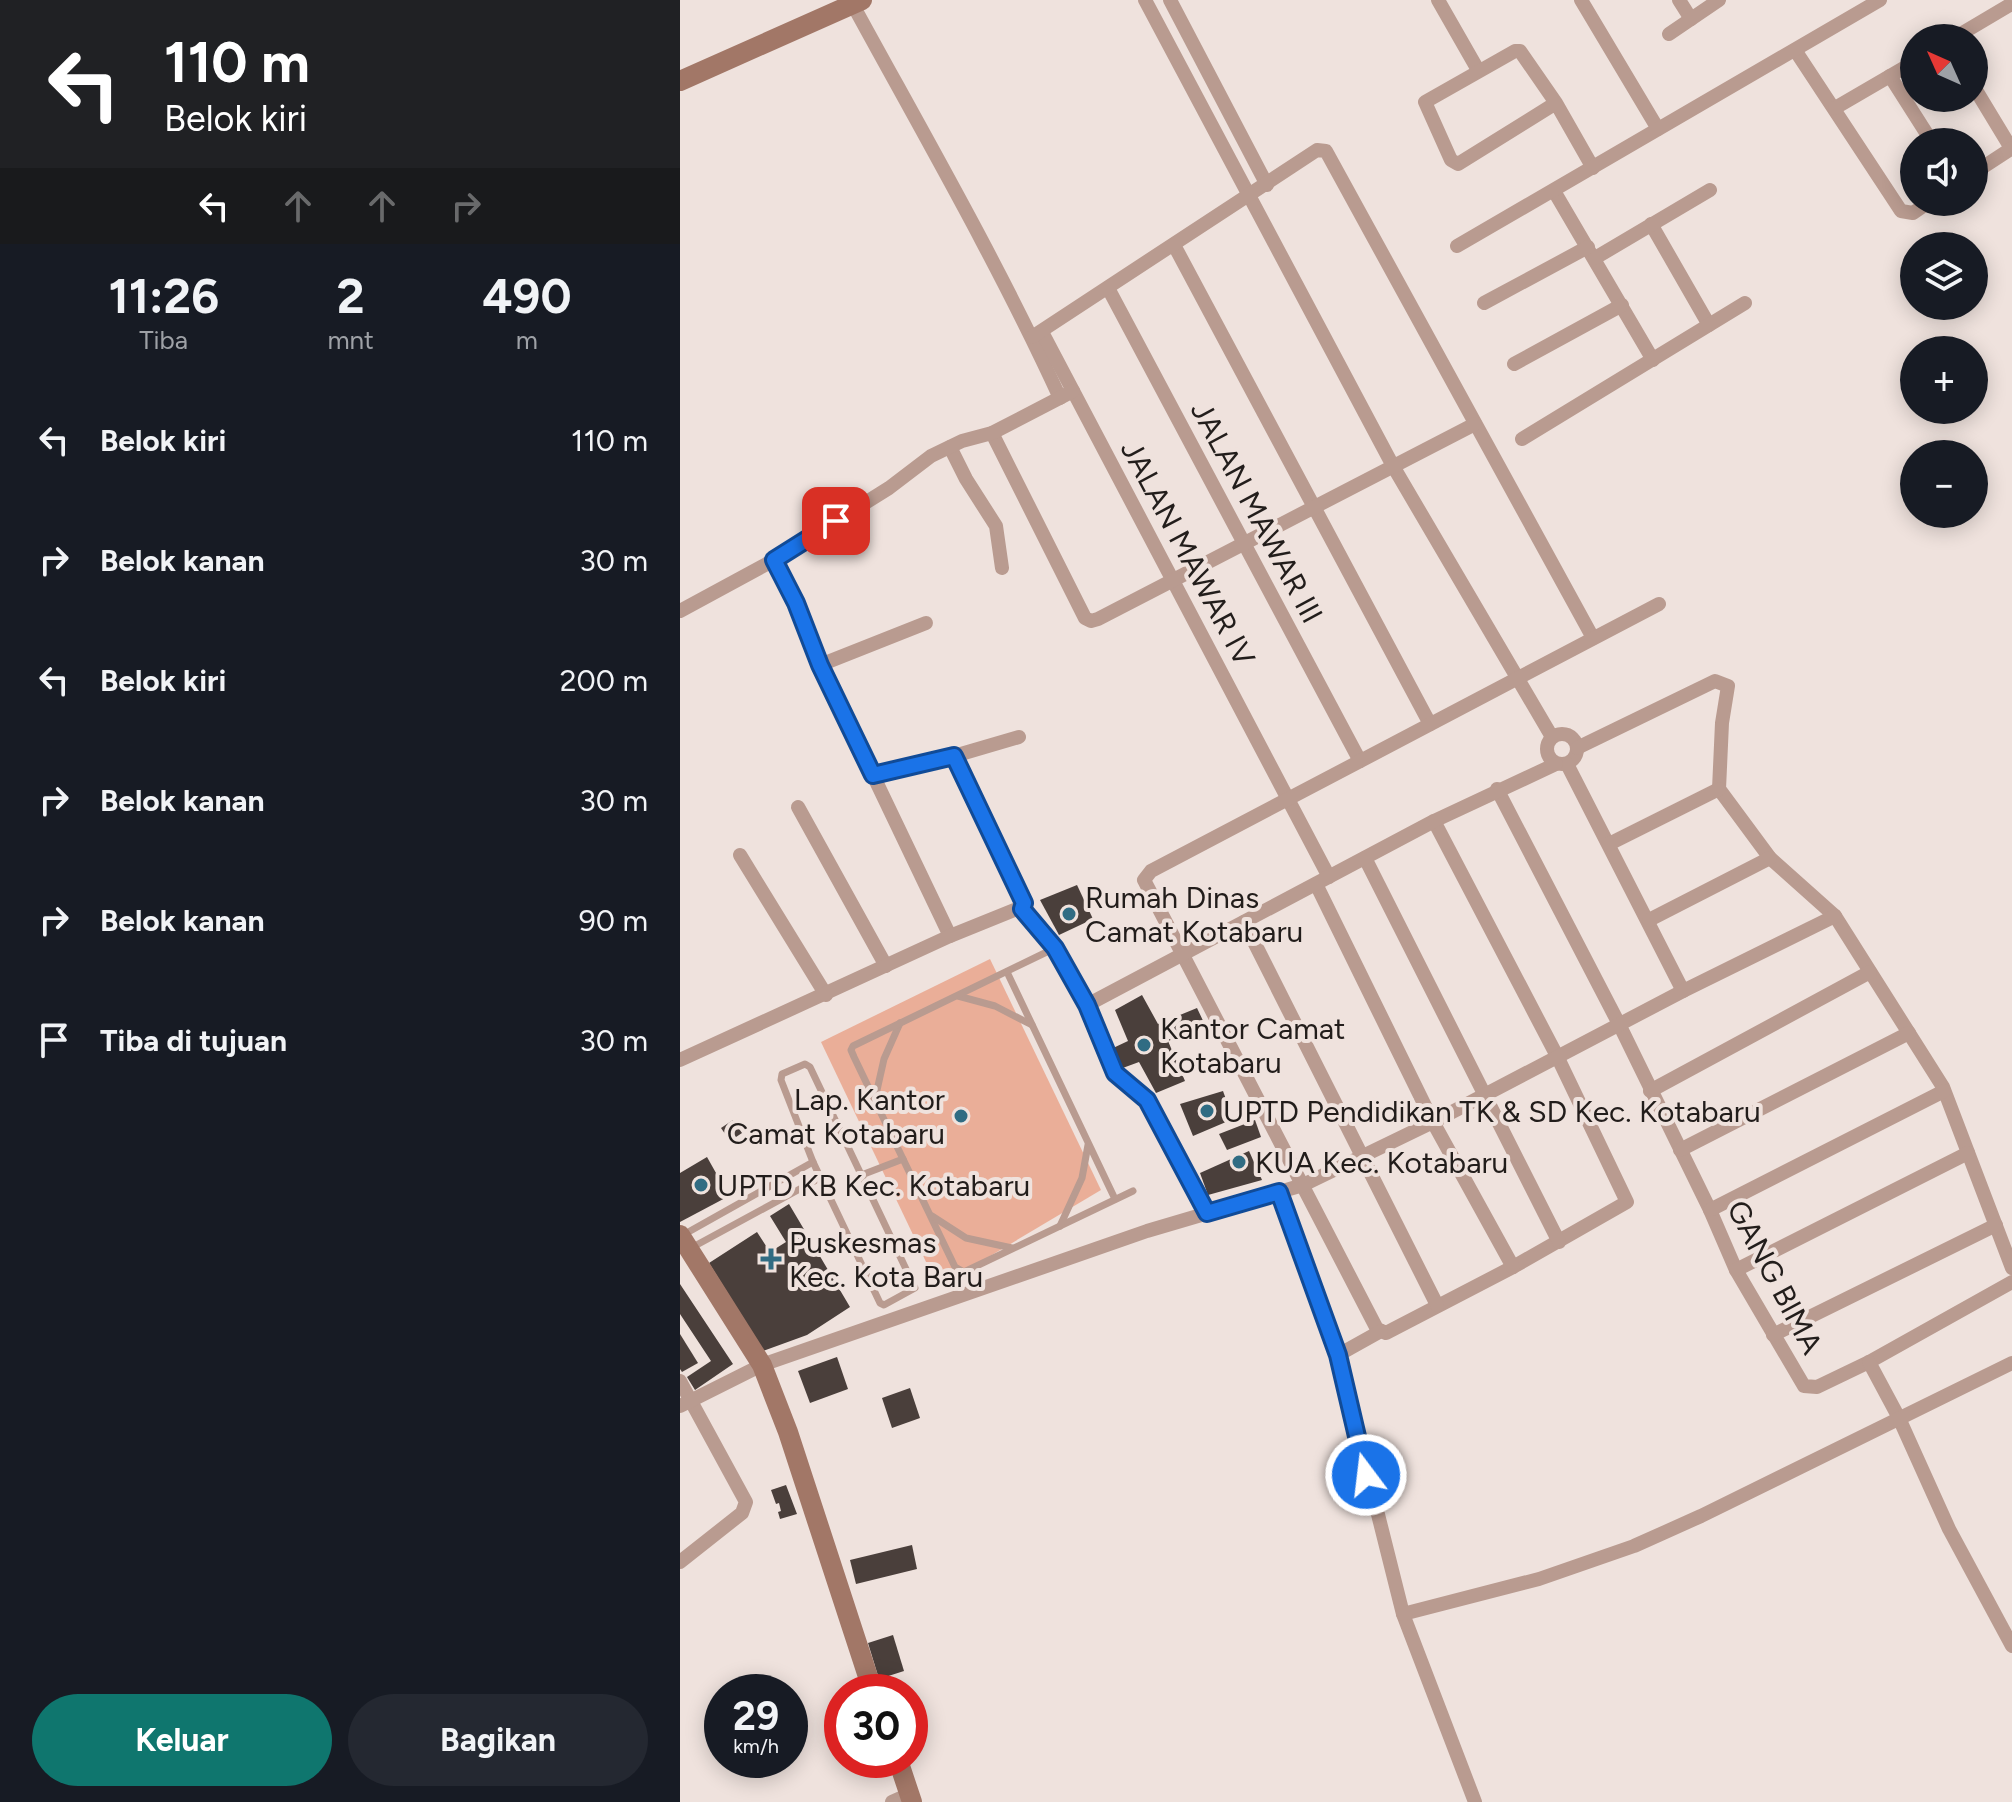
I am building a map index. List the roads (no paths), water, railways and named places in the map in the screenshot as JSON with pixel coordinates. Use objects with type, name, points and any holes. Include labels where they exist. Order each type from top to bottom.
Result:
[{"type":"street","points":[[1145,0],[1393,466],[1552,737]]},
{"type":"street","points":[[1170,0],[1267,185]]},
{"type":"street","points":[[1581,0],[1658,129]]},
{"type":"street","points":[[1679,0],[1691,19]]},
{"type":"street","points":[[1669,34],[1719,0]]},
{"type":"street","points":[[1457,246],[1880,0]]},
{"type":"street","points":[[680,81],[858,2]]},
{"type":"street","name":"JALAN MAWAR IV","points":[[858,2],[1067,394],[1173,580],[1288,798],[1433,1122],[1513,1267]]},
{"type":"street","points":[[1445,2],[1478,70]]},
{"type":"street","points":[[1978,24],[2008,6]]},
{"type":"street","points":[[1795,50],[1900,209]]},
{"type":"street","points":[[1556,103],[1454,164],[1425,102],[1478,70],[1520,51],[1556,103],[1593,168]]},
{"type":"street","points":[[1835,108],[1900,70]]},
{"type":"street","points":[[1890,76],[1923,128]]},
{"type":"street","points":[[1988,109],[2012,148],[1988,164]]},
{"type":"street","points":[[1037,334],[1317,150],[1326,151],[1593,638]]},
{"type":"street","points":[[1484,303],[1651,224],[1710,190]]},
{"type":"street","points":[[1554,191],[1653,360]]},
{"type":"street","points":[[1651,224],[1709,325]]},
{"type":"street","points":[[1174,245],[1430,724]]},
{"type":"street","name":"JALAN MAWAR III","points":[[1108,288],[1360,761]]},
{"type":"street","points":[[1522,439],[1745,303]]},
{"type":"street","points":[[1514,364],[1622,305]]},
{"type":"street","points":[[680,611],[774,560],[889,488],[931,456],[992,433],[1067,394]]},
{"type":"street","points":[[992,433],[1085,618],[1091,621],[1475,424]]},
{"type":"street","points":[[950,447],[996,526],[1002,568]]},
{"type":"street","points":[[774,560],[796,603],[820,665],[950,936]]},
{"type":"street","points":[[1434,821],[1557,1056],[1627,1202],[1559,1242],[1386,1333],[1381,1331],[1303,1185],[1144,880],[1146,875],[1288,798],[1659,604]]},
{"type":"street","points":[[820,665],[926,623]]},
{"type":"street","points":[[1577,748],[1715,681],[1723,683],[1729,691],[1722,723],[1719,789],[1770,858],[1835,916],[1909,1033],[1944,1091],[2012,1268]]},
{"type":"street","points":[[1087,1005],[1497,789],[1561,764],[1575,758],[1577,748],[1572,738],[1562,734],[1552,737],[1546,746],[1548,757],[1561,764],[1609,844],[1683,991]]},
{"type":"street","points":[[873,775],[1019,737]]},
{"type":"street","points":[[954,756],[1024,903],[1022,909]]},
{"type":"street","name":"GANG BIMA","points":[[1497,789],[1619,1024],[1736,1270],[1804,1386],[1817,1387],[1869,1362],[2012,1282]]},
{"type":"street","points":[[1609,844],[1719,789]]},
{"type":"street","points":[[798,807],[886,966]]},
{"type":"street","points":[[740,855],[826,995]]},
{"type":"street","points":[[1365,858],[1559,1242]]},
{"type":"street","points":[[1649,920],[1770,858]]},
{"type":"street","points":[[680,1060],[950,936],[1022,909]]},
{"type":"street","points":[[1022,909],[1055,948],[1087,1005],[1115,1073],[1147,1100],[1207,1213]]},
{"type":"street","points":[[686,1402],[762,1365],[1147,1231],[1303,1185],[1433,1122],[1683,991],[1835,916]]},
{"type":"street","points":[[1244,922],[1437,1305]]},
{"type":"street","points":[[1650,1091],[1870,972]]},
{"type":"street","points":[[1680,1150],[1909,1033]]},
{"type":"street","points":[[1710,1210],[1944,1091]]},
{"type":"street","points":[[1736,1270],[1968,1153]]},
{"type":"street","points":[[1279,1192],[1338,1355],[1403,1614],[1475,1802]]},
{"type":"street","points":[[1773,1335],[1996,1225]]},
{"type":"street","points":[[683,1240],[762,1365],[788,1432],[867,1674]]},
{"type":"street","points":[[1338,1355],[1381,1331]]},
{"type":"street","points":[[1869,1362],[1899,1418],[1949,1529],[2012,1646]]},
{"type":"street","points":[[1403,1614],[1539,1579],[1634,1546],[2012,1363]]},
{"type":"street","points":[[680,1381],[686,1402],[745,1498],[746,1506],[742,1513],[684,1558],[680,1540]]},
{"type":"street","points":[[901,1778],[905,1799]]},
{"type":"lane","points":[[1055,948],[853,1046],[851,1050],[957,1270],[964,1272],[1133,1191]]},
{"type":"lane","points":[[1007,972],[1115,1199]]},
{"type":"lane","points":[[958,995],[995,1006],[1034,1026]]},
{"type":"lane","points":[[875,1099],[884,1059],[900,1023]]},
{"type":"lane","points":[[805,1064],[810,1067],[859,1176],[915,1288],[884,1305],[880,1303],[813,1162],[781,1078],[791,1069],[805,1064]]},
{"type":"lane","points":[[1060,1226],[1082,1178],[1088,1143]]},
{"type":"lane","points":[[859,1176],[903,1159]]},
{"type":"lane","points":[[683,1240],[813,1162]]},
{"type":"lane","points":[[683,1240],[820,1178]]},
{"type":"lane","points":[[928,1211],[940,1223],[966,1238],[1014,1248]]},
{"type":"place","name":"Rumah Dinas Camat Kotabaru","points":[[1069,914]]},
{"type":"place","name":"Kantor Camat Kotabaru","points":[[1144,1045]]},
{"type":"place","name":"UPTD Pendidikan TK & SD Kec. Kotabaru","points":[[1207,1111]]},
{"type":"place","name":"Lap. Kantor Camat Kotabaru","points":[[961,1116]]},
{"type":"place","name":"KUA Kec. Kotabaru","points":[[1239,1162]]},
{"type":"place","name":"UPTD KB Kec. Kotabaru","points":[[701,1185]]},
{"type":"place","name":"Puskesmas Kec. Kota Baru","points":[[771,1259]]}]
